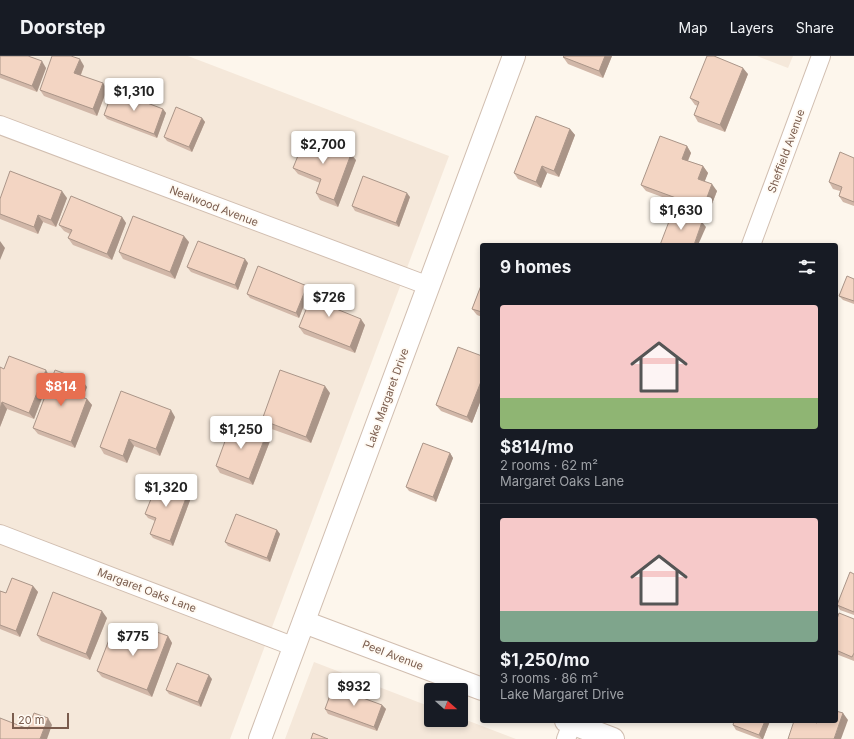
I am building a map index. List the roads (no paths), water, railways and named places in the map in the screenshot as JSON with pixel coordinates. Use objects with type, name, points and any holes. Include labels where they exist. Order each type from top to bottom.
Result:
[{"type":"street","name":"Lake Margaret Drive","points":[[260,739],[514,56]]},
{"type":"street","name":"Sheffield Avenue","points":[[752,243],[821,56]]},
{"type":"street","name":"Nealwood Avenue","points":[[0,125],[429,286]]},
{"type":"street","name":"Margaret Oaks Lane","points":[[0,534],[295,647]]},
{"type":"street","name":"Peel Avenue","points":[[304,622],[480,688]]},
{"type":"street","points":[[569,726],[613,739]]}]
